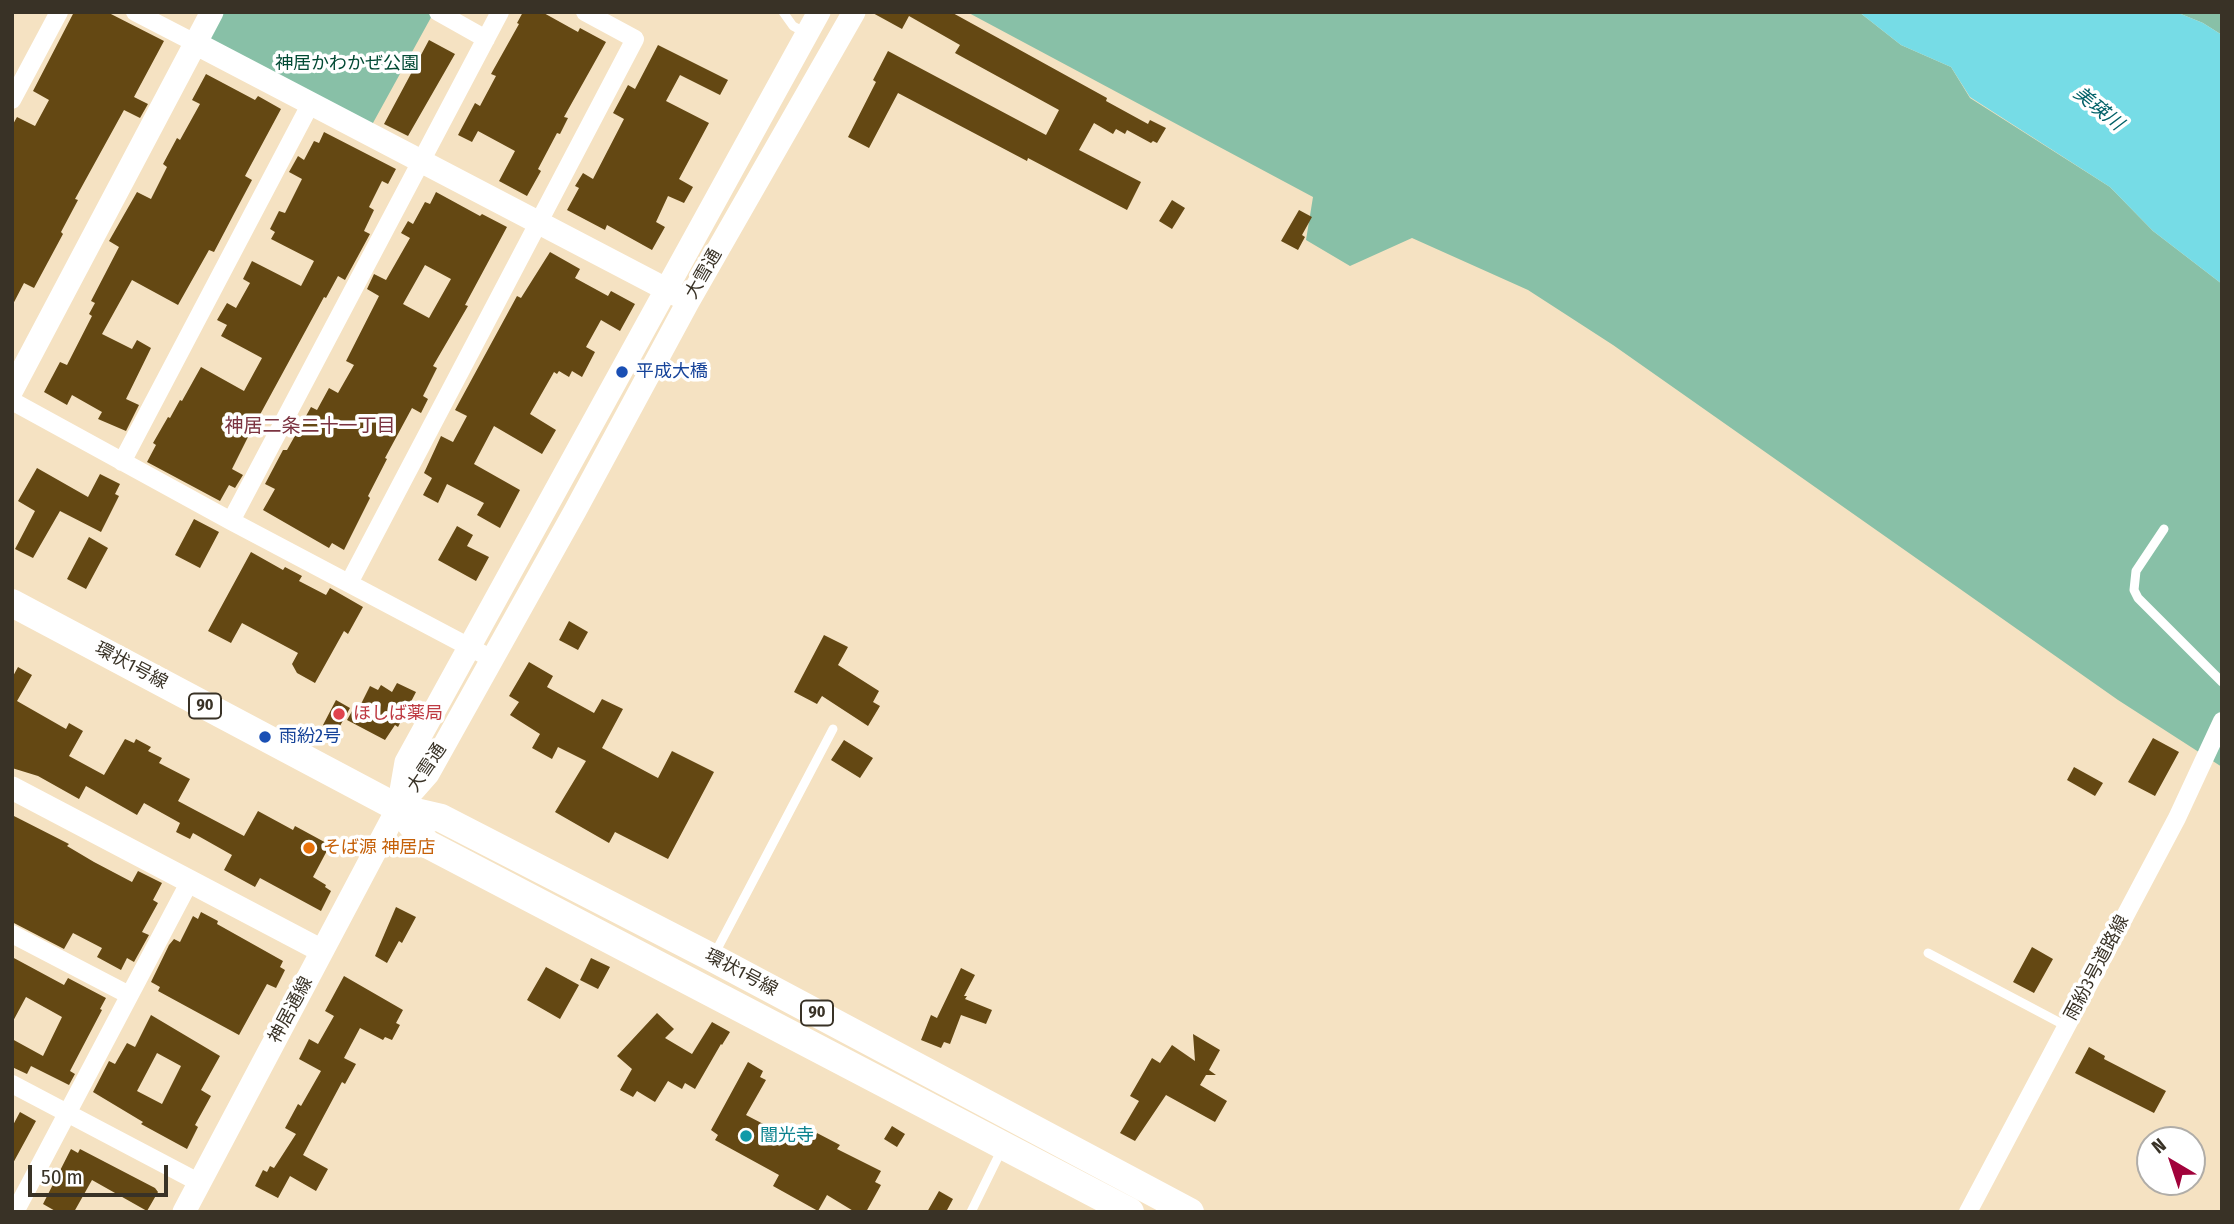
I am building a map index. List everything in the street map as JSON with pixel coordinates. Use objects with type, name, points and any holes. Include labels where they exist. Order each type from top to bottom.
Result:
[{"type":"main road","name":"環状1号線","points":[[12,603],[398,808],[442,818],[713,958],[1190,1212]]},
{"type":"main road","name":"環状1号線","points":[[398,808],[427,844],[1130,1212]]},
{"type":"street","points":[[12,100],[59,12]]},
{"type":"street","points":[[135,12],[688,302]]},
{"type":"street","points":[[12,390],[212,12]]},
{"type":"street","points":[[438,12],[486,39]]},
{"type":"street","points":[[231,521],[500,12]]},
{"type":"street","points":[[349,583],[635,39],[584,12]]},
{"type":"street","name":"大雪通","points":[[398,808],[406,762],[819,12]]},
{"type":"street","name":"大雪通","points":[[398,808],[428,774],[688,302],[854,12]]},
{"type":"street","points":[[122,462],[311,103]]},
{"type":"street","points":[[12,401],[492,659]]},
{"type":"street","name":"雨紛3号道路線","points":[[1968,1212],[2177,818],[2222,721]]},
{"type":"street","points":[[12,788],[322,951]]},
{"type":"street","name":"神居通線","points":[[184,1212],[398,808]]},
{"type":"street","points":[[15,1212],[190,881]]},
{"type":"street","points":[[12,934],[129,995]]},
{"type":"street","points":[[12,1084],[200,1183]]},
{"type":"lane","points":[[783,12],[793,26],[808,34]]},
{"type":"lane","points":[[2164,529],[2136,571],[2134,590],[2138,598],[2222,682]]},
{"type":"lane","points":[[713,958],[833,729]]},
{"type":"lane","points":[[1928,953],[2066,1026]]},
{"type":"lane","points":[[971,1212],[1004,1146]]},
{"type":"green space","name":"神居かわかぜ公園","points":[[212,12],[434,12],[368,132],[195,43]]},
{"type":"green space","points":[[967,12],[1859,12],[1901,45],[1951,67],[1970,98],[2110,187],[2153,231],[2222,284],[2222,767],[2118,700],[1613,345],[1528,290],[1412,238],[1350,266],[1306,240],[1313,197]]},
{"type":"green space","points":[[2176,12],[2222,12],[2222,35],[2203,23]]},
{"type":"water","name":"美瑛川","points":[[1859,12],[2176,12],[2203,23],[2222,35],[2222,284],[2153,231],[2110,187],[1970,97],[1951,67],[1901,45]]},
{"type":"building","points":[[74,12],[107,12],[164,41],[134,97],[148,104],[140,118],[124,110],[75,199],[78,200],[61,232],[63,234],[34,288],[24,283],[12,306],[12,126],[17,117],[35,126],[49,100],[33,91]]},
{"type":"building","points":[[523,12],[542,12],[578,32],[580,28],[606,42],[564,117],[568,118],[538,169],[541,171],[527,196],[499,181],[515,151],[478,131],[472,142],[458,135],[475,103],[480,106],[496,76],[491,74]]},
{"type":"building","points":[[871,12],[951,12],[1107,98],[1106,101],[1148,124],[1150,120],[1166,128],[1157,143],[1151,143],[1127,130],[1125,134],[1116,129],[1113,134],[1094,123],[1079,150],[1141,182],[1127,210],[898,93],[869,148],[848,137],[876,82],[873,80],[888,51],[1046,135],[1059,110],[955,53],[960,45],[909,16],[902,29]]},
{"type":"building","points":[[429,40],[455,54],[408,136],[384,124]]},
{"type":"building","points":[[658,45],[728,80],[720,95],[680,75],[666,101],[709,123],[679,179],[693,187],[684,203],[668,196],[656,222],[665,227],[652,250],[607,225],[605,230],[567,210],[579,188],[575,186],[583,173],[593,179],[624,119],[613,113],[628,85],[635,89]]},
{"type":"building","points":[[206,74],[255,100],[258,96],[281,109],[245,176],[252,180],[214,252],[209,250],[178,305],[132,280],[102,334],[132,349],[137,340],[151,348],[126,399],[139,405],[126,431],[98,419],[102,412],[72,395],[67,405],[44,392],[60,362],[67,365],[92,316],[89,314],[95,303],[91,301],[119,247],[109,241],[137,192],[151,199],[167,167],[163,164],[200,104],[192,100]]},
{"type":"building","points":[[324,132],[396,169],[388,184],[382,181],[369,207],[374,210],[364,231],[370,234],[345,280],[338,276],[326,298],[324,297],[232,469],[243,475],[235,488],[229,485],[220,501],[147,462],[156,445],[153,443],[201,367],[244,391],[262,358],[221,336],[227,325],[217,320],[227,303],[236,308],[250,283],[243,279],[252,261],[301,286],[314,261],[271,239],[275,232],[270,229],[279,211],[285,213],[302,179],[289,172],[298,156],[304,160],[314,141],[319,143]]},
{"type":"building","points":[[436,192],[507,227],[465,305],[468,306],[433,366],[437,368],[423,396],[428,399],[421,413],[412,408],[385,458],[387,459],[368,496],[370,498],[344,550],[332,543],[329,548],[263,510],[275,489],[265,484],[311,407],[317,410],[329,388],[338,393],[354,365],[346,361],[379,296],[367,289],[374,274],[386,280],[410,238],[401,233],[408,221],[413,224],[425,202],[430,204]],"holes":[[[425,265],[451,279],[429,318],[403,304]]]},
{"type":"building","points":[[1172,200],[1185,208],[1172,229],[1159,221]]},
{"type":"building","points":[[1299,210],[1312,217],[1302,235],[1305,237],[1298,250],[1281,241]]},
{"type":"building","points":[[550,252],[580,269],[575,278],[608,296],[611,291],[635,304],[620,331],[601,320],[586,347],[595,352],[582,377],[572,371],[569,377],[559,371],[557,374],[554,372],[530,414],[556,430],[542,454],[494,426],[474,464],[520,490],[500,528],[477,515],[484,503],[447,484],[438,503],[423,495],[432,478],[424,473],[441,436],[453,442],[467,416],[455,410],[517,296],[521,298]]},
{"type":"building","points":[[37,468],[88,497],[100,474],[120,484],[115,494],[119,496],[101,532],[60,511],[33,558],[15,549],[35,511],[18,501]]},
{"type":"building","points":[[194,519],[219,532],[200,568],[175,555]]},
{"type":"building","points":[[457,526],[473,535],[467,546],[489,557],[476,581],[438,560]]},
{"type":"building","points":[[89,537],[108,548],[86,589],[67,579]]},
{"type":"building","points":[[251,552],[283,570],[285,567],[302,576],[299,581],[326,595],[330,588],[363,607],[348,634],[344,631],[315,683],[297,673],[292,664],[298,653],[242,623],[231,643],[208,631]]},
{"type":"building","points":[[569,621],[588,632],[578,650],[559,640]]},
{"type":"building","points":[[824,635],[848,647],[838,665],[879,691],[873,702],[880,706],[868,726],[822,696],[817,704],[794,692]]},
{"type":"building","points":[[529,662],[553,676],[547,687],[594,713],[602,699],[623,709],[602,748],[658,778],[672,751],[714,772],[668,859],[615,832],[609,843],[555,812],[586,761],[558,747],[552,759],[532,748],[540,734],[510,715],[519,702],[509,696]]},
{"type":"building","points":[[18,667],[32,675],[17,701],[66,729],[69,723],[83,731],[69,756],[104,775],[125,739],[134,743],[136,739],[151,747],[148,751],[162,758],[159,763],[190,779],[178,801],[244,836],[258,811],[293,830],[295,826],[330,845],[313,877],[331,891],[321,911],[260,878],[255,887],[224,870],[232,855],[193,833],[190,839],[176,832],[180,823],[144,803],[137,815],[86,786],[79,799],[38,776],[12,768],[12,678]]},
{"type":"building","points":[[397,683],[416,692],[398,727],[395,725],[385,740],[347,720],[356,704],[360,706],[370,686],[378,690],[381,685],[392,692]]},
{"type":"building","points":[[336,700],[350,708],[336,733],[323,725]]},
{"type":"building","points":[[2153,738],[2179,752],[2155,796],[2128,782]]},
{"type":"building","points":[[844,740],[873,758],[860,778],[831,760]]},
{"type":"building","points":[[2074,767],[2103,783],[2095,796],[2067,780]]},
{"type":"building","points":[[12,815],[69,844],[67,846],[132,882],[138,871],[162,883],[153,900],[158,903],[142,932],[149,935],[134,962],[127,958],[121,970],[97,957],[102,948],[73,933],[64,949],[12,922]]},
{"type":"building","points":[[396,907],[416,917],[387,963],[375,956]]},
{"type":"building","points":[[201,912],[283,961],[280,967],[285,970],[276,988],[267,984],[239,1035],[158,991],[160,987],[151,982],[169,945],[174,939],[180,942],[193,916],[198,919]]},
{"type":"building","points":[[2032,947],[2053,959],[2034,993],[2013,982]]},
{"type":"building","points":[[12,957],[64,985],[68,978],[106,998],[70,1071],[75,1074],[69,1085],[31,1066],[27,1074],[12,1067],[12,1039],[43,1056],[62,1017],[26,997],[12,1023]]},
{"type":"building","points":[[591,958],[610,967],[598,989],[580,980]]},
{"type":"building","points":[[546,967],[579,985],[560,1019],[527,1000]]},
{"type":"building","points":[[961,968],[975,975],[965,999],[992,1010],[986,1024],[961,1015],[950,1044],[944,1042],[941,1048],[921,1040],[931,1015],[937,1018]]},
{"type":"building","points":[[344,976],[403,1010],[396,1023],[400,1025],[392,1040],[385,1037],[383,1040],[360,1028],[344,1058],[356,1064],[345,1084],[342,1082],[303,1155],[328,1169],[316,1191],[290,1176],[278,1198],[255,1186],[263,1170],[267,1172],[270,1166],[274,1168],[296,1134],[285,1128],[321,1071],[299,1059],[309,1039],[318,1044],[334,1016],[325,1011]]},
{"type":"building","points":[[657,1013],[674,1029],[665,1038],[692,1054],[712,1022],[730,1032],[695,1089],[685,1083],[682,1089],[668,1081],[655,1102],[637,1091],[633,1097],[620,1090],[632,1069],[617,1056]]},
{"type":"building","points":[[151,1015],[220,1056],[201,1090],[211,1096],[195,1125],[198,1127],[187,1149],[141,1124],[143,1122],[93,1092],[109,1061],[115,1064],[127,1043],[135,1047]],"holes":[[[157,1053],[181,1066],[162,1104],[137,1091]]]},
{"type":"building","points":[[1193,1034],[1220,1050],[1209,1070],[1216,1075],[1206,1075],[1200,1085],[1227,1101],[1215,1122],[1166,1095],[1135,1141],[1120,1133],[1139,1101],[1130,1096],[1152,1058],[1160,1063],[1172,1045],[1195,1061]]},
{"type":"building","points":[[2089,1047],[2105,1056],[2104,1059],[2166,1091],[2154,1113],[2075,1073]]},
{"type":"building","name":"闇光寺","points":[[748,1062],[763,1071],[760,1077],[766,1080],[746,1115],[798,1142],[803,1131],[815,1137],[817,1133],[840,1145],[837,1149],[881,1171],[875,1182],[881,1185],[866,1212],[855,1212],[827,1195],[818,1211],[773,1186],[779,1175],[715,1140],[718,1135],[711,1130]]},
{"type":"building","points":[[20,1112],[36,1121],[12,1165],[12,1127]]},
{"type":"building","points":[[892,1126],[905,1134],[897,1147],[884,1139]]},
{"type":"building","points":[[71,1149],[78,1153],[80,1149],[155,1188],[158,1192],[147,1211],[92,1180],[74,1212],[57,1212],[43,1204]]},
{"type":"building","points":[[939,1191],[953,1199],[946,1212],[927,1212]]},
{"type":"place","name":"平成大橋","points":[[622,372]]},
{"type":"place","name":"ほしば薬局","points":[[339,714]]},
{"type":"place","name":"雨紛2号","points":[[265,737]]},
{"type":"place","name":"そば源 神居店","points":[[309,848]]},
{"type":"place","name":"闇光寺","points":[[746,1136]]},
{"type":"district","name":"神居二条二十一丁目","points":[[310,427]]}]
